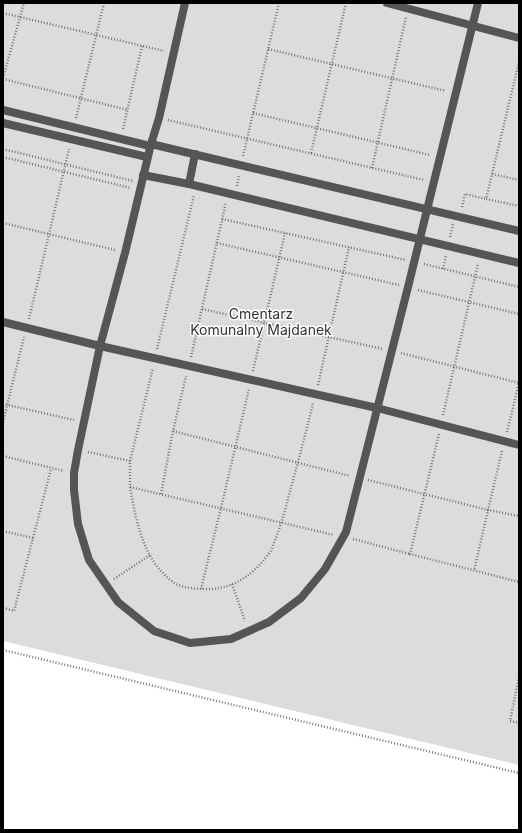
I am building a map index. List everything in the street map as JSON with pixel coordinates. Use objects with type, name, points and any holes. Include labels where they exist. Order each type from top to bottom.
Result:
[{"type":"street","points":[[185,3],[159,118],[150,145],[125,253],[100,346],[78,450],[74,473],[74,490],[78,524],[89,560],[118,602],[154,631],[190,643],[231,639],[269,622],[301,598],[325,569],[346,532],[478,3]]},
{"type":"street","points":[[387,3],[519,38]]},
{"type":"street","points":[[3,110],[74,128],[195,154],[519,231]]},
{"type":"street","points":[[3,122],[71,140],[147,157]]},
{"type":"street","points":[[193,185],[195,154]]},
{"type":"street","points":[[141,182],[193,185],[519,263]]},
{"type":"street","points":[[3,322],[100,346],[377,408],[519,445]]},
{"type":"path","points":[[24,3],[3,79],[128,110]]},
{"type":"path","points":[[74,128],[104,3]]},
{"type":"path","points":[[248,138],[279,3]]},
{"type":"path","points":[[311,153],[346,3]]},
{"type":"path","points":[[372,168],[408,8]]},
{"type":"path","points":[[3,13],[173,53]]},
{"type":"path","points":[[121,139],[142,46]]},
{"type":"path","points":[[268,49],[456,94]]},
{"type":"path","points":[[486,198],[519,62]]},
{"type":"path","points":[[254,114],[440,158]]},
{"type":"path","points":[[159,118],[434,182]]},
{"type":"path","points":[[3,422],[71,140]]},
{"type":"path","points":[[3,149],[141,182]]},
{"type":"path","points":[[3,157],[64,172],[141,182]]},
{"type":"path","points":[[492,174],[519,180]]},
{"type":"path","points":[[193,185],[155,358],[130,461],[130,487],[138,529],[150,555],[159,568],[173,582],[188,588],[221,588],[243,580],[257,568],[271,550],[282,522],[316,394],[349,247]]},
{"type":"path","points":[[161,494],[173,431],[228,193]]},
{"type":"path","points":[[460,217],[465,194],[519,206]]},
{"type":"path","points":[[222,219],[519,287]]},
{"type":"path","points":[[3,223],[125,253]]},
{"type":"path","points":[[201,589],[222,508],[285,233]]},
{"type":"path","points":[[217,243],[343,271],[519,314]]},
{"type":"path","points":[[410,554],[481,254]]},
{"type":"path","points":[[202,308],[391,350],[519,383],[474,571]]},
{"type":"path","points":[[3,404],[84,422]]},
{"type":"path","points":[[173,431],[488,510],[519,516]]},
{"type":"path","points":[[78,450],[130,461]]},
{"type":"path","points":[[3,456],[51,469],[74,473]]},
{"type":"path","points":[[3,608],[14,611],[51,469]]},
{"type":"path","points":[[130,487],[343,536],[519,582]]},
{"type":"path","points":[[3,531],[33,538]]},
{"type":"path","points":[[106,584],[150,555]]},
{"type":"path","points":[[232,584],[248,631]]},
{"type":"path","points":[[3,650],[519,774]]},
{"type":"path","points":[[519,677],[510,721],[519,723]]},
{"type":"green space","name":"Cmentarz Komunalny Majdanek","points":[[3,3],[519,3],[519,765],[3,641]]}]
